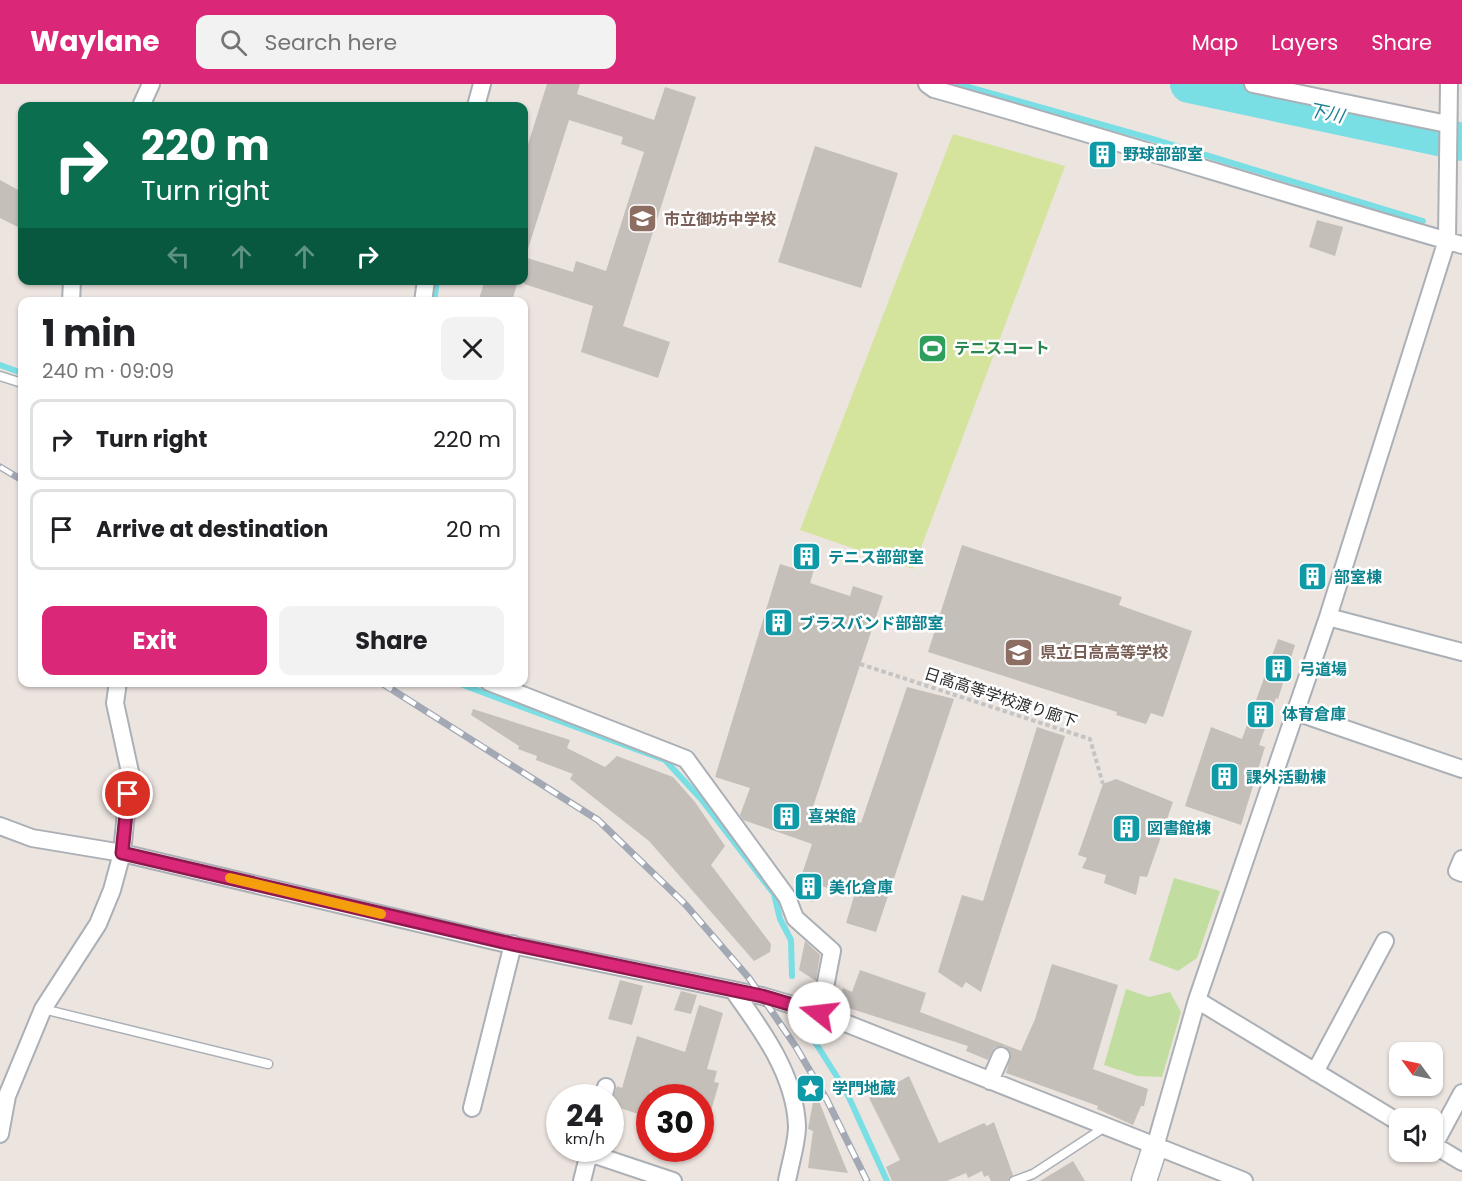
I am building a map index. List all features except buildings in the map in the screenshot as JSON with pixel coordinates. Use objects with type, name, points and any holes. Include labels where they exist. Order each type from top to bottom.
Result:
[{"type":"street","points":[[143,102],[152,84]]},
{"type":"street","points":[[477,102],[482,84]]},
{"type":"street","points":[[927,84],[934,89],[1096,134],[1241,181],[1454,243]]},
{"type":"street","points":[[1253,84],[1447,124]]},
{"type":"street","points":[[1144,1181],[1197,1000],[1454,243],[1447,124],[1449,84]]},
{"type":"street","points":[[1328,617],[1462,652]]},
{"type":"street","points":[[0,1134],[7,1096],[43,1009],[98,924],[112,890],[122,853],[130,772],[115,703],[117,687]]},
{"type":"street","points":[[502,687],[686,759],[787,897],[795,918],[832,951],[819,1013]]},
{"type":"street","points":[[1296,712],[1462,769]]},
{"type":"street","points":[[0,826],[32,838],[122,853],[513,944],[733,990],[819,1013],[1244,1181]]},
{"type":"street","points":[[1462,859],[1457,871],[1462,873]]},
{"type":"street","points":[[1315,1072],[1385,941]]},
{"type":"street","points":[[472,1108],[513,944]]},
{"type":"street","points":[[733,990],[755,1020],[788,1078],[797,1127],[787,1181]]},
{"type":"street","points":[[1197,1000],[1389,1117]]},
{"type":"street","points":[[990,1081],[1001,1056]]},
{"type":"street","points":[[1443,1126],[1462,1093]]},
{"type":"street","points":[[1443,1150],[1462,1162]]},
{"type":"street","points":[[582,1181],[587,1162]]},
{"type":"street","points":[[620,1162],[673,1181]]},
{"type":"lane","points":[[0,376],[18,382]]},
{"type":"lane","points":[[43,1009],[268,1064]]},
{"type":"lane","points":[[1014,1181],[1033,1174],[1105,1127]]},
{"type":"path","name":"日高高等学校渡り廊下","points":[[860,664],[1090,739],[1103,784]]},
{"type":"green space","name":"テニスコート","points":[[953,134],[1065,166],[913,569],[800,530]]},
{"type":"green space","points":[[1174,878],[1220,891],[1197,958],[1178,971],[1149,960]]},
{"type":"green space","points":[[1126,989],[1149,997],[1170,992],[1181,1012],[1162,1077],[1137,1076],[1104,1065]]},
{"type":"waterway","points":[[958,84],[1156,140],[1423,221]]},
{"type":"waterway","name":"下川","points":[[1189,84],[1462,142]]},
{"type":"waterway","points":[[435,297],[436,285]]},
{"type":"waterway","points":[[0,365],[18,372]]},
{"type":"waterway","points":[[468,687],[665,760],[701,799],[774,894],[780,919],[791,940],[792,976]]},
{"type":"waterway","points":[[803,1023],[846,1091],[887,1181]]},
{"type":"railway","points":[[0,467],[18,478]]},
{"type":"railway","points":[[388,687],[598,820],[685,904],[749,978],[796,1047],[827,1100],[867,1181]]},
{"type":"slow traffic","points":[[230,878],[381,914]]},
{"type":"place","name":"野球部部室","points":[[1102,154]]},
{"type":"place","name":"市立御坊中学校","points":[[643,219]]},
{"type":"place","name":"テニスコート","points":[[933,348]]},
{"type":"place","name":"テニス部部室","points":[[807,557]]},
{"type":"place","name":"部室棟","points":[[1313,577]]},
{"type":"place","name":"ブラスバンド部部室","points":[[778,623]]},
{"type":"place","name":"県立日高高等学校","points":[[1019,652]]},
{"type":"place","name":"弓道場","points":[[1278,669]]},
{"type":"place","name":"体育倉庫","points":[[1261,714]]},
{"type":"place","name":"課外活動棟","points":[[1225,777]]},
{"type":"place","name":"喜栄館","points":[[787,816]]},
{"type":"place","name":"図書館棟","points":[[1126,828]]},
{"type":"place","name":"美化倉庫","points":[[808,887]]},
{"type":"place","name":"学門地蔵","points":[[811,1088]]},
{"type":"route","points":[[128,794],[122,853],[503,942],[762,996],[819,1013]]}]
